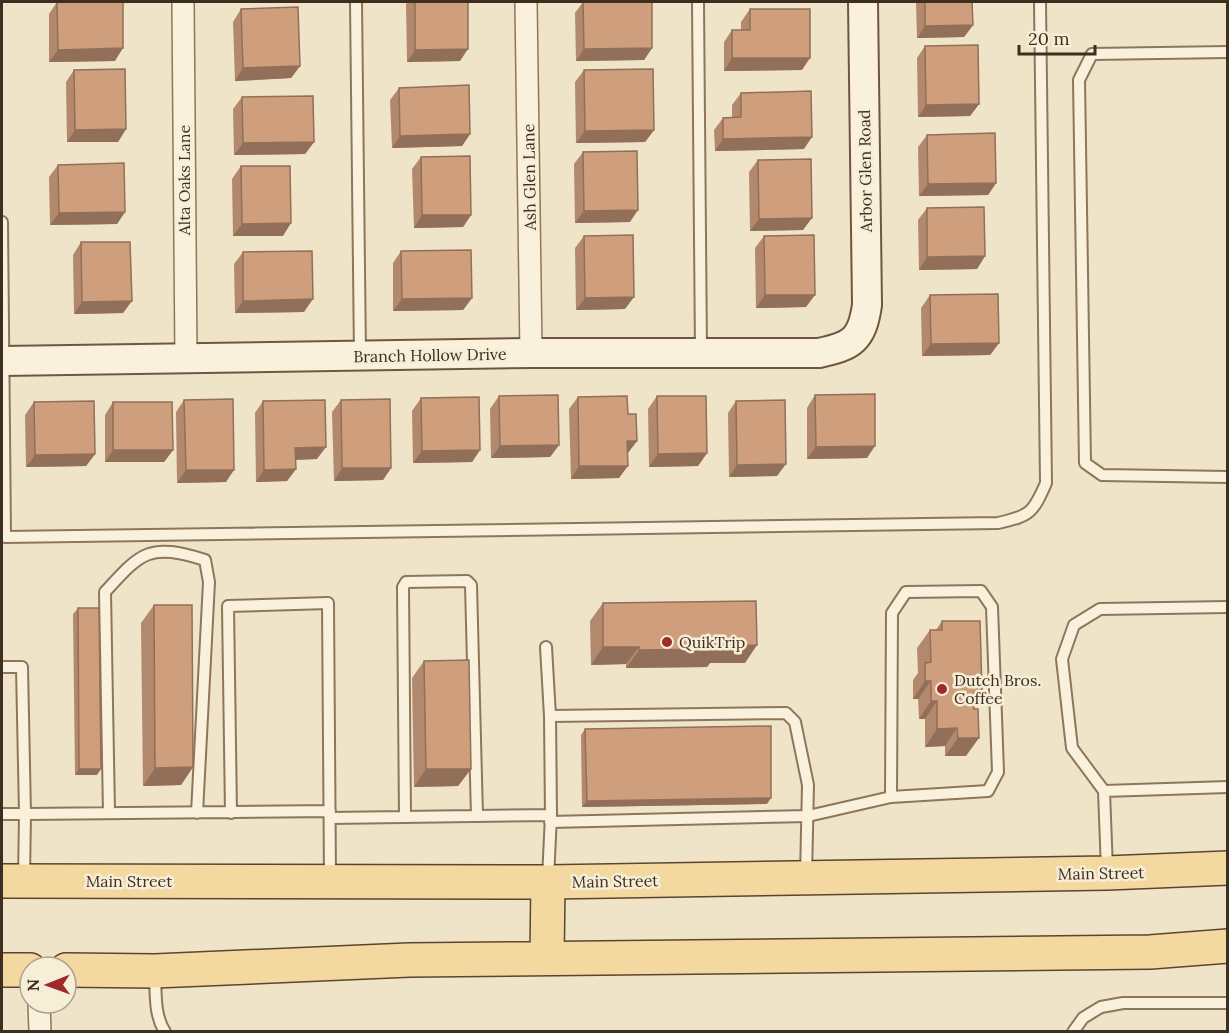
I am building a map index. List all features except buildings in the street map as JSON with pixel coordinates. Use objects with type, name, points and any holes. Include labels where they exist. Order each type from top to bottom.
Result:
[{"type":"main road","name":"Main Street","points":[[13,881],[548,882],[1107,873],[1227,868]]},
{"type":"main road","points":[[547,958],[548,882]]},
{"type":"main road","points":[[78,970],[155,971],[409,960],[1150,952],[1227,946]]},
{"type":"main road","points":[[2,970],[18,970]]},
{"type":"street","name":"Alta Oaks Lane","points":[[183,2],[186,358]]},
{"type":"street","name":"Ash Glen Lane","points":[[526,2],[531,353]]},
{"type":"street","name":"Arbor Glen Road","points":[[856,339],[863,326],[867,305],[863,2]]},
{"type":"street","name":"Branch Hollow Drive","points":[[3,361],[531,353],[819,353],[839,348],[856,339]]},
{"type":"street","points":[[39,1015],[40,1032]]},
{"type":"lane","points":[[356,2],[360,356]]},
{"type":"lane","points":[[698,2],[701,353]]},
{"type":"lane","points":[[2,222],[4,537],[998,523],[1020,518],[1036,507],[1046,483],[1040,2]]},
{"type":"lane","points":[[1227,52],[1092,54],[1079,80],[1085,463],[1102,475],[1227,477]]},
{"type":"lane","points":[[109,813],[105,592],[128,566],[152,551],[181,552],[205,560],[209,582],[197,813]]},
{"type":"lane","points":[[405,817],[403,587],[406,582],[467,581],[471,585],[477,816]]},
{"type":"lane","points":[[2,814],[231,813],[551,819],[808,816],[891,797],[988,791],[998,772],[992,607],[981,591],[906,592],[892,613],[891,797]]},
{"type":"lane","points":[[231,813],[228,606],[328,603],[330,882]]},
{"type":"lane","points":[[1107,873],[1104,791],[1072,748],[1062,659],[1074,625],[1100,609],[1227,607]]},
{"type":"lane","points":[[546,647],[550,716],[551,819],[548,882]]},
{"type":"lane","points":[[2,667],[22,667],[25,814],[13,881]]},
{"type":"lane","points":[[550,716],[786,713],[795,722],[808,785],[806,877]]},
{"type":"lane","points":[[1104,791],[1227,787]]},
{"type":"lane","points":[[155,971],[157,1011],[160,1024],[165,1032]]},
{"type":"lane","points":[[1073,1032],[1083,1018],[1101,1007],[1123,1003],[1227,1003]]},
{"type":"place","name":"QuikTrip","points":[[667,642]]},
{"type":"place","name":"Dutch Bros. Coffee","points":[[942,689]]}]
